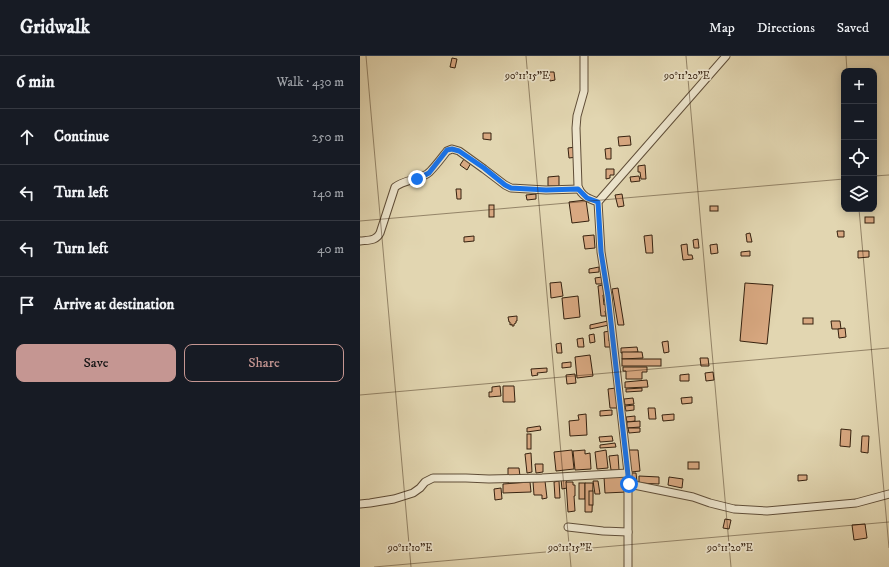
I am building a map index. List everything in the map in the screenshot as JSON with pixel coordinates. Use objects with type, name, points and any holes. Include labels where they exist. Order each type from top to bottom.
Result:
[{"type":"street","points":[[584,56],[584,90],[577,116],[576,128],[578,189],[587,198],[598,202]]},
{"type":"street","points":[[628,567],[629,484],[608,296],[601,252],[598,202],[726,56]]},
{"type":"street","points":[[360,241],[374,240],[378,237],[395,187],[399,184],[417,179],[429,173],[447,150],[452,149],[459,151],[511,188],[546,190],[578,189]]},
{"type":"street","points":[[360,504],[370,504],[413,493],[425,482],[433,478],[542,478],[628,473]]},
{"type":"street","points":[[629,484],[693,497],[734,509],[767,511],[856,503],[889,494]]},
{"type":"street","points":[[568,527],[628,532]]},
{"type":"building","points":[[452,58],[457,59],[455,68],[450,67]]},
{"type":"building","points":[[549,72],[554,72],[555,80],[550,81]]},
{"type":"building","points":[[483,133],[491,133],[491,140],[483,139]]},
{"type":"building","points":[[630,136],[631,145],[619,146],[618,137]]},
{"type":"building","points":[[576,147],[577,157],[569,158],[568,148]]},
{"type":"building","points":[[611,148],[611,159],[606,159],[605,149]]},
{"type":"building","points":[[464,159],[471,163],[467,170],[460,165]]},
{"type":"building","points":[[645,165],[646,179],[641,179],[640,172],[638,172],[638,166]]},
{"type":"building","points":[[606,169],[614,169],[614,175],[610,175],[610,178],[606,179]]},
{"type":"building","points":[[559,176],[559,186],[548,186],[548,177]]},
{"type":"building","points":[[639,176],[640,181],[631,182],[630,177]]},
{"type":"building","points":[[456,189],[461,189],[461,199],[457,199]]},
{"type":"building","points":[[536,194],[536,199],[527,200],[526,195]]},
{"type":"building","points":[[622,194],[624,206],[618,207],[615,195]]},
{"type":"building","points":[[586,200],[589,221],[572,223],[569,202]]},
{"type":"building","points":[[489,205],[494,205],[494,217],[489,217]]},
{"type":"building","points":[[710,206],[718,206],[718,211],[710,211]]},
{"type":"building","points":[[865,217],[874,217],[874,223],[865,223]]},
{"type":"building","points":[[837,231],[844,231],[844,237],[838,237]]},
{"type":"building","points":[[750,233],[752,242],[747,242],[746,234]]},
{"type":"building","points":[[594,235],[595,248],[585,249],[583,236]]},
{"type":"building","points":[[652,235],[653,253],[646,253],[644,236]]},
{"type":"building","points":[[474,236],[474,241],[464,242],[464,237]]},
{"type":"building","points":[[698,239],[699,248],[694,248],[693,240]]},
{"type":"building","points":[[687,244],[688,255],[692,255],[693,259],[683,260],[681,245]]},
{"type":"building","points":[[717,244],[718,253],[711,254],[710,245]]},
{"type":"building","points":[[750,251],[750,256],[741,256],[741,252]]},
{"type":"building","points":[[858,251],[869,251],[869,257],[858,258]]},
{"type":"building","points":[[599,267],[599,272],[589,273],[589,269]]},
{"type":"building","points":[[602,277],[602,284],[596,284],[595,278]]},
{"type":"building","points":[[561,282],[563,296],[551,298],[550,283]]},
{"type":"building","points":[[745,283],[773,285],[767,344],[740,341]]},
{"type":"building","points":[[603,285],[604,305],[606,304],[607,310],[605,311],[606,316],[601,316],[598,286]]},
{"type":"building","points":[[618,288],[624,325],[618,325],[612,289]]},
{"type":"building","points":[[578,296],[580,317],[564,319],[562,298]]},
{"type":"building","points":[[517,316],[517,321],[514,326],[512,326],[512,324],[510,325],[508,317]]},
{"type":"building","points":[[803,318],[813,318],[813,324],[803,324]]},
{"type":"building","points":[[608,321],[609,325],[590,329],[590,325]]},
{"type":"building","points":[[831,321],[840,321],[841,329],[832,329]]},
{"type":"building","points":[[845,328],[846,337],[839,338],[838,329]]},
{"type":"building","points":[[610,331],[611,336],[609,336],[609,341],[611,341],[612,347],[605,347],[604,332]]},
{"type":"building","points":[[594,334],[595,342],[590,343],[589,335]]},
{"type":"building","points":[[583,338],[584,347],[578,347],[577,339]]},
{"type":"building","points":[[668,341],[669,352],[664,353],[662,342]]},
{"type":"building","points":[[561,343],[562,353],[557,353],[556,344]]},
{"type":"building","points":[[637,347],[638,352],[621,353],[621,348]]},
{"type":"building","points":[[622,352],[642,352],[643,358],[622,359]]},
{"type":"building","points":[[590,355],[593,376],[577,378],[575,357]]},
{"type":"building","points":[[700,358],[708,358],[709,366],[701,366]]},
{"type":"building","points":[[622,359],[661,359],[661,366],[622,366]]},
{"type":"building","points":[[571,362],[571,367],[562,368],[562,363]]},
{"type":"building","points":[[623,367],[647,367],[647,372],[642,372],[642,379],[626,379],[626,371],[623,371]]},
{"type":"building","points":[[547,368],[547,372],[537,373],[538,375],[532,376],[531,369]]},
{"type":"building","points":[[713,372],[714,380],[706,381],[705,373]]},
{"type":"building","points":[[575,374],[576,383],[567,384],[566,375]]},
{"type":"building","points":[[689,374],[689,381],[680,381],[680,375]]},
{"type":"building","points":[[647,380],[648,387],[625,388],[625,382]]},
{"type":"building","points":[[500,386],[501,396],[489,397],[489,392],[492,392],[492,387]]},
{"type":"building","points":[[503,386],[514,386],[515,402],[503,402]]},
{"type":"building","points":[[616,388],[618,408],[610,408],[608,389]]},
{"type":"building","points":[[642,388],[642,391],[626,392],[626,389]]},
{"type":"building","points":[[692,397],[692,403],[682,404],[681,398]]},
{"type":"building","points":[[633,398],[634,404],[625,405],[624,399]]},
{"type":"building","points":[[634,405],[634,410],[626,411],[625,406]]},
{"type":"building","points":[[648,408],[655,408],[656,419],[649,419]]},
{"type":"building","points":[[612,410],[612,415],[600,416],[600,411]]},
{"type":"building","points":[[586,414],[587,435],[570,436],[569,421],[579,420],[578,415]]},
{"type":"building","points":[[674,414],[674,420],[663,421],[662,415]]},
{"type":"building","points":[[635,416],[635,421],[627,422],[626,417]]},
{"type":"building","points":[[640,421],[640,427],[627,428],[627,422]]},
{"type":"building","points":[[540,426],[541,430],[527,432],[527,428]]},
{"type":"building","points":[[628,428],[640,428],[640,432],[629,433]]},
{"type":"building","points":[[841,429],[851,430],[850,447],[840,446]]},
{"type":"building","points":[[527,434],[531,434],[531,449],[527,449]]},
{"type":"building","points":[[612,436],[613,441],[600,442],[599,437]]},
{"type":"building","points":[[862,436],[869,436],[868,453],[861,452]]},
{"type":"building","points":[[615,443],[616,447],[600,448],[600,445]]},
{"type":"building","points":[[572,450],[574,469],[556,471],[554,452]]},
{"type":"building","points":[[585,450],[585,454],[590,453],[591,469],[575,470],[573,451]]},
{"type":"building","points":[[606,450],[608,468],[597,469],[595,452]]},
{"type":"building","points":[[629,450],[638,450],[640,471],[631,472]]},
{"type":"building","points":[[531,453],[532,472],[527,473],[525,454]]},
{"type":"building","points":[[618,455],[619,470],[611,470],[609,456]]},
{"type":"building","points":[[688,462],[699,462],[699,469],[688,469]]},
{"type":"building","points":[[535,464],[543,464],[543,472],[536,473]]},
{"type":"building","points":[[508,468],[519,468],[520,476],[508,476]]},
{"type":"building","points":[[631,473],[636,473],[637,482],[631,482]]},
{"type":"building","points":[[798,475],[807,475],[807,480],[798,481]]},
{"type":"building","points":[[626,476],[627,492],[605,493],[604,477]]},
{"type":"building","points":[[639,476],[659,477],[659,484],[639,483]]},
{"type":"building","points":[[669,477],[683,479],[682,488],[668,485]]},
{"type":"building","points":[[561,479],[566,479],[567,488],[562,489]]},
{"type":"building","points":[[545,481],[547,498],[542,499],[542,495],[534,495],[533,482]]},
{"type":"building","points":[[559,481],[560,498],[555,498],[554,482]]},
{"type":"building","points":[[593,481],[598,481],[600,494],[595,494]]},
{"type":"building","points":[[530,482],[531,492],[503,493],[503,484]]},
{"type":"building","points":[[566,482],[573,482],[573,485],[575,485],[575,511],[568,512]]},
{"type":"building","points":[[579,483],[585,483],[585,499],[579,499]]},
{"type":"building","points":[[585,483],[593,483],[592,512],[585,512]]},
{"type":"building","points":[[501,488],[502,499],[495,500],[494,489]]},
{"type":"building","points":[[589,491],[593,491],[593,505],[589,505]]},
{"type":"building","points":[[725,519],[731,520],[729,529],[723,528]]},
{"type":"building","points":[[865,524],[867,538],[854,540],[852,525]]},
{"type":"route","points":[[417,179],[429,173],[447,150],[452,149],[459,151],[511,188],[546,190],[578,189],[587,198],[598,202],[601,252],[608,296],[629,484]]}]
